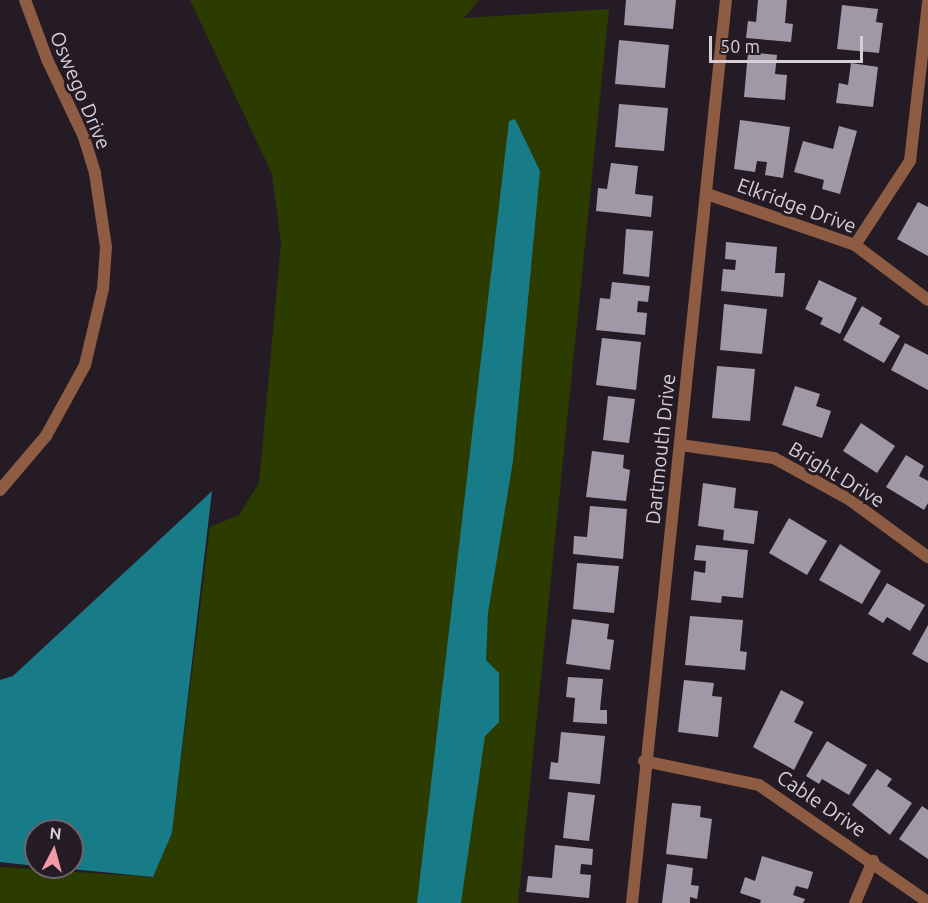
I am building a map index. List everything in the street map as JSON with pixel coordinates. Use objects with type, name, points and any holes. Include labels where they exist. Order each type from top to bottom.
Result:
[{"type":"street","name":"Oswego Drive","points":[[0,490],[46,436],[85,365],[103,289],[106,247],[95,173],[84,137],[47,59],[25,0]]},
{"type":"street","name":"Dartmouth Drive","points":[[632,903],[644,762],[680,445],[726,0]]},
{"type":"street","points":[[855,245],[910,160],[928,2]]},
{"type":"street","name":"Elkridge Drive","points":[[707,194],[855,245],[928,300]]},
{"type":"street","name":"Bright Drive","points":[[680,445],[774,458],[850,500],[928,557]]},
{"type":"street","name":"Cable Drive","points":[[644,762],[759,785],[873,861],[928,902]]},
{"type":"street","points":[[855,903],[873,861]]},
{"type":"green space","points":[[190,0],[479,0],[464,18],[609,9],[518,903],[0,903],[0,867],[24,869],[24,879],[84,879],[84,872],[153,877],[172,833],[210,527],[239,515],[259,483],[281,243],[272,174]]},
{"type":"water","points":[[515,119],[540,171],[513,461],[488,613],[486,660],[499,673],[499,722],[485,736],[461,903],[417,903],[509,121]]},
{"type":"water","points":[[212,491],[172,833],[153,877],[84,870],[84,819],[24,819],[24,865],[0,862],[0,680],[13,676]]},
{"type":"building","points":[[626,0],[676,0],[673,29],[624,25]]},
{"type":"building","points":[[758,0],[787,0],[785,23],[793,24],[791,42],[746,38],[748,21],[756,22]]},
{"type":"building","points":[[842,5],[878,9],[876,22],[883,23],[879,53],[837,49]]},
{"type":"building","points":[[619,40],[669,45],[665,88],[615,84]]},
{"type":"building","points":[[748,52],[777,55],[775,74],[787,75],[785,100],[744,97]]},
{"type":"building","points":[[851,63],[878,67],[873,107],[836,103],[839,83],[848,85]]},
{"type":"building","points":[[619,104],[668,108],[664,151],[615,147]]},
{"type":"building","points":[[740,120],[790,127],[783,178],[765,175],[767,162],[757,161],[755,172],[734,169]]},
{"type":"building","points":[[839,126],[857,131],[840,194],[822,189],[824,180],[794,172],[803,141],[833,149]]},
{"type":"building","points":[[611,163],[638,166],[635,194],[653,196],[651,217],[596,211],[598,188],[607,189]]},
{"type":"building","points":[[918,202],[928,207],[928,256],[897,239]]},
{"type":"building","points":[[626,229],[653,231],[649,277],[623,274]]},
{"type":"building","points":[[726,242],[777,247],[775,273],[785,273],[783,297],[721,291],[723,269],[735,270],[736,260],[725,259]]},
{"type":"building","points":[[819,280],[857,298],[840,334],[820,324],[823,318],[805,309]]},
{"type":"building","points":[[612,282],[650,286],[648,302],[638,301],[637,312],[647,313],[645,335],[596,330],[600,298],[610,299]]},
{"type":"building","points":[[724,304],[767,309],[762,354],[720,350]]},
{"type":"building","points":[[862,306],[882,318],[879,324],[900,336],[884,363],[843,340]]},
{"type":"building","points":[[602,338],[641,342],[636,390],[596,385]]},
{"type":"building","points":[[905,343],[928,355],[928,390],[891,370]]},
{"type":"building","points":[[717,366],[755,369],[750,421],[712,418]]},
{"type":"building","points":[[795,386],[820,394],[816,406],[831,411],[822,438],[782,425]]},
{"type":"building","points":[[608,396],[635,399],[629,443],[603,440]]},
{"type":"building","points":[[861,423],[895,446],[877,473],[843,451]]},
{"type":"building","points":[[592,451],[624,455],[623,468],[630,470],[626,501],[586,497]]},
{"type":"building","points":[[906,455],[924,466],[919,476],[928,481],[928,503],[924,510],[886,487]]},
{"type":"building","points":[[703,483],[736,488],[734,508],[758,511],[754,544],[723,540],[724,530],[698,526]]},
{"type":"building","points":[[590,506],[627,509],[623,559],[573,554],[574,536],[587,537]]},
{"type":"building","points":[[789,518],[827,541],[807,575],[769,553]]},
{"type":"building","points":[[840,544],[881,571],[862,604],[819,580]]},
{"type":"building","points":[[696,545],[748,550],[743,598],[722,596],[721,603],[691,600],[694,571],[705,573],[706,561],[694,560]]},
{"type":"building","points":[[577,563],[619,566],[614,613],[573,609]]},
{"type":"building","points":[[887,583],[925,605],[910,631],[887,617],[883,623],[868,614]]},
{"type":"building","points":[[690,616],[743,620],[740,651],[747,652],[745,670],[685,665]]},
{"type":"building","points":[[572,619],[609,624],[607,639],[614,640],[610,670],[566,664]]},
{"type":"building","points":[[928,625],[928,663],[912,654]]},
{"type":"building","points":[[568,677],[603,679],[600,710],[607,710],[607,724],[573,722],[575,698],[566,697]]},
{"type":"building","points":[[684,680],[714,683],[712,696],[722,697],[718,737],[678,732]]},
{"type":"building","points":[[781,690],[804,702],[794,722],[813,732],[794,770],[753,747]]},
{"type":"building","points":[[561,732],[605,736],[600,784],[549,779],[551,762],[558,763]]},
{"type":"building","points":[[827,741],[867,765],[849,795],[822,779],[819,784],[806,776]]},
{"type":"building","points":[[877,769],[892,779],[887,786],[912,803],[890,835],[852,805]]},
{"type":"building","points":[[568,792],[595,795],[589,841],[563,838]]},
{"type":"building","points":[[672,803],[701,806],[700,817],[712,819],[707,859],[666,854]]},
{"type":"building","points":[[922,806],[928,810],[928,859],[899,839]]},
{"type":"building","points":[[555,845],[593,849],[592,865],[581,864],[580,874],[591,875],[589,898],[526,892],[528,876],[552,878]]},
{"type":"building","points":[[762,856],[813,872],[808,889],[796,886],[793,895],[805,899],[803,903],[760,903],[761,900],[740,893],[745,877],[755,881]]},
{"type":"building","points":[[667,864],[693,868],[691,885],[699,886],[697,899],[690,897],[690,903],[662,903]]}]
